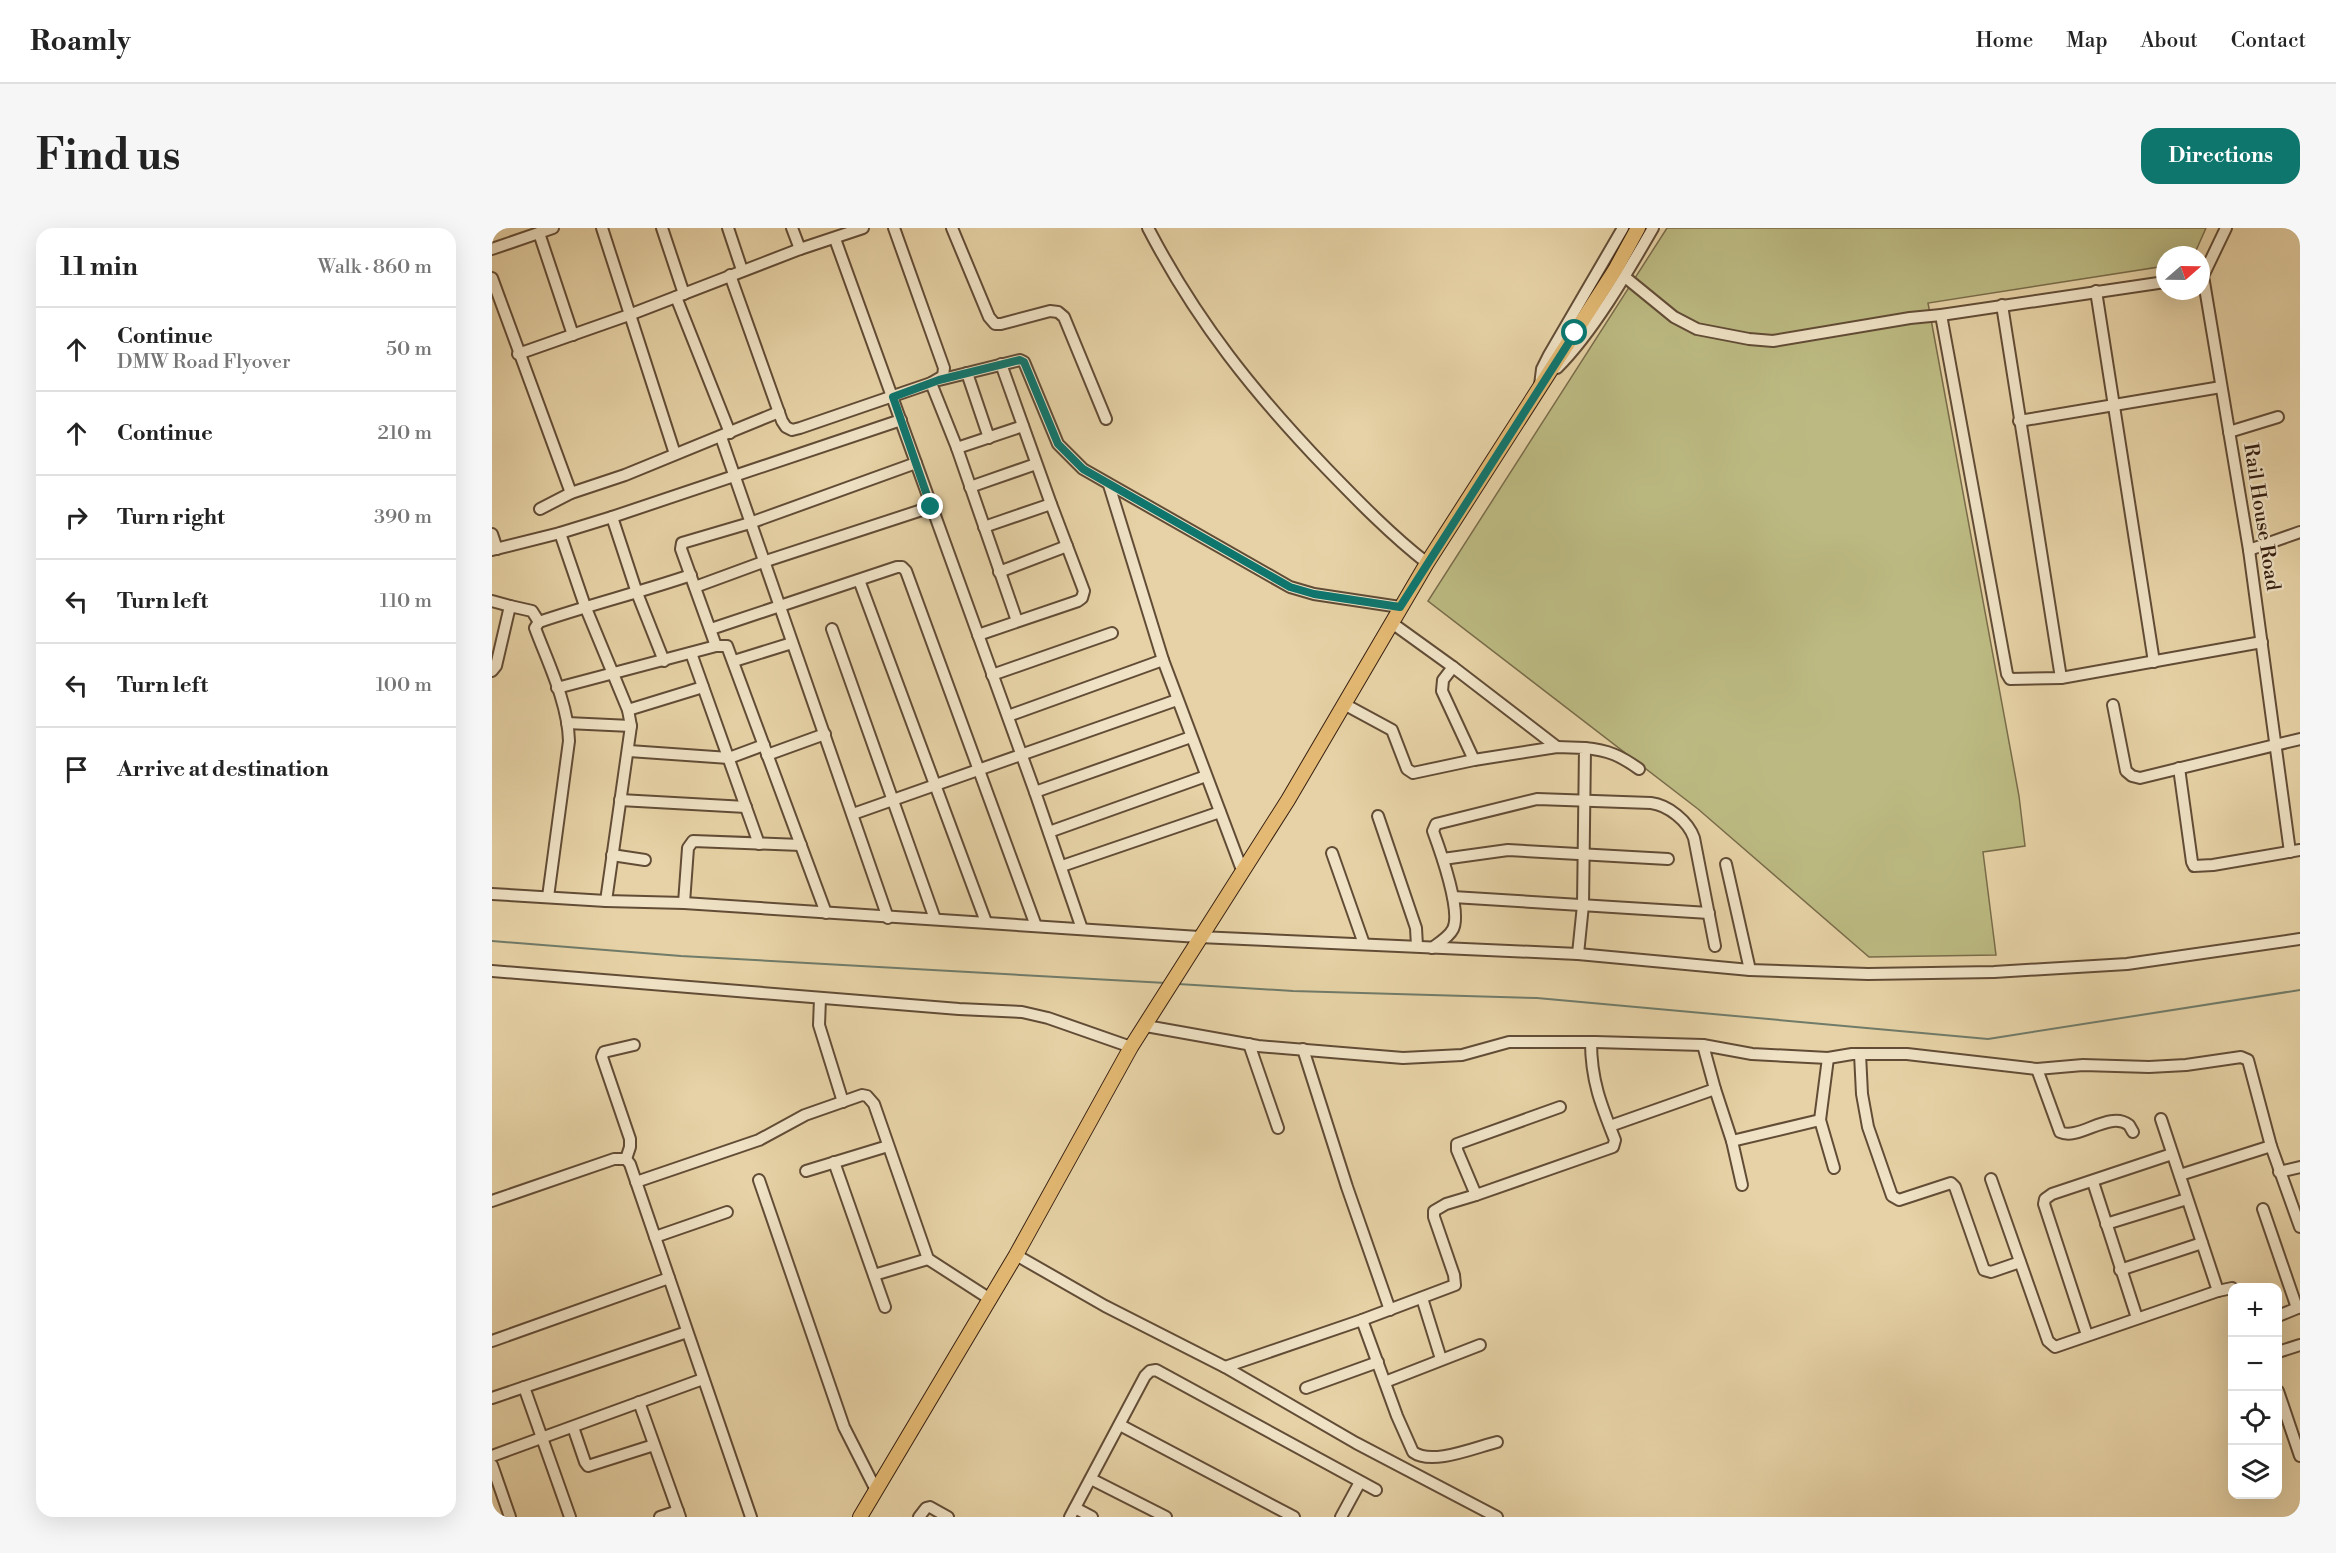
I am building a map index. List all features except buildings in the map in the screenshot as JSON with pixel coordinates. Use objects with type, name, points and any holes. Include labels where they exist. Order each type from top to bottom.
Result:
[{"type":"main road","points":[[860,1517],[1016,1256],[1131,1047],[1288,800],[1427,562],[1615,270],[1638,228]]},
{"type":"street","points":[[492,249],[553,228]]},
{"type":"street","points":[[602,228],[675,454]]},
{"type":"street","points":[[662,228],[680,295],[726,435],[734,478],[888,918]]},
{"type":"street","points":[[728,228],[742,270]]},
{"type":"street","points":[[792,228],[800,249]]},
{"type":"street","points":[[518,354],[629,315],[742,270],[863,228]]},
{"type":"street","points":[[894,228],[944,368],[943,376],[935,382]]},
{"type":"street","points":[[952,228],[989,317],[995,324],[1050,310],[1064,316],[1106,419]]},
{"type":"street","points":[[1148,228],[1166,263],[1221,348],[1279,419],[1349,492],[1427,562]]},
{"type":"street","points":[[1540,385],[1542,369],[1549,354],[1623,228]]},
{"type":"street","points":[[1540,385],[1569,356],[1625,277],[1653,228]]},
{"type":"street","name":"Rail House Road","points":[[2210,261],[2226,228]]},
{"type":"street","points":[[539,233],[573,335]]},
{"type":"street","points":[[835,239],[1022,754],[1082,929]]},
{"type":"street","points":[[730,275],[778,412],[786,427],[792,430],[935,382],[1016,359],[1024,362],[1058,444],[1083,469],[1290,587],[1314,594],[1400,607]]},
{"type":"street","points":[[1625,277],[1674,317],[1697,329],[1749,339],[1773,340],[2156,283]]},
{"type":"street","points":[[492,278],[518,354],[571,493]]},
{"type":"street","points":[[2096,291],[2154,662]]},
{"type":"street","name":"Rail House Road","points":[[2206,300],[2249,550],[2277,746],[2295,851]]},
{"type":"street","points":[[2002,305],[2061,678]]},
{"type":"street","points":[[1941,315],[2007,674],[2010,679],[2061,678],[2262,642]]},
{"type":"street","points":[[978,635],[1082,598],[1084,591],[1050,504],[1001,364]]},
{"type":"street","points":[[968,373],[989,438]]},
{"type":"street","points":[[935,382],[1017,621]]},
{"type":"street","points":[[2019,420],[2221,387]]},
{"type":"street","points":[[540,509],[571,493],[625,475],[778,412]]},
{"type":"street","points":[[2229,432],[2278,417]]},
{"type":"street","points":[[492,534],[495,549],[560,533],[734,478],[901,420]]},
{"type":"street","points":[[957,448],[1023,426]]},
{"type":"street","points":[[717,646],[681,549],[681,543],[750,523],[916,463]]},
{"type":"street","points":[[970,487],[1036,464]]},
{"type":"street","points":[[1109,485],[1163,660],[1242,870]]},
{"type":"street","points":[[984,527],[1050,504]]},
{"type":"street","points":[[695,587],[763,562],[931,507]]},
{"type":"street","points":[[612,517],[637,593],[664,661]]},
{"type":"street","points":[[2249,550],[2300,532]]},
{"type":"street","points":[[560,533],[585,606],[628,710],[631,726],[606,901]]},
{"type":"street","points":[[999,572],[1066,546]]},
{"type":"street","points":[[711,629],[902,567],[906,571],[1036,926]]},
{"type":"street","points":[[548,897],[569,741],[567,723],[557,688],[535,628],[539,622],[585,606],[637,593],[691,575]]},
{"type":"street","points":[[859,580],[986,922]]},
{"type":"street","points":[[492,601],[532,611],[539,622]]},
{"type":"street","points":[[492,671],[496,666],[510,606]]},
{"type":"street","points":[[1392,623],[1557,747]]},
{"type":"street","points":[[832,629],[935,919]]},
{"type":"street","points":[[992,675],[1112,633]]},
{"type":"street","points":[[734,661],[792,643]]},
{"type":"street","points":[[557,688],[717,646],[727,646],[826,913]]},
{"type":"street","points":[[691,653],[759,844]]},
{"type":"street","points":[[1008,716],[1163,660]]},
{"type":"street","points":[[1453,667],[1443,680],[1442,691],[1474,760]]},
{"type":"street","points":[[628,710],[703,687]]},
{"type":"street","points":[[853,814],[1177,700]]},
{"type":"street","points":[[1344,704],[1392,730],[1409,772],[1415,773],[1474,760],[1557,747],[1606,750],[1617,754],[1639,769]]},
{"type":"street","points":[[2113,705],[2126,771],[2140,778],[2300,739]]},
{"type":"street","points":[[567,723],[631,726]]},
{"type":"street","points":[[628,751],[729,758],[825,734]]},
{"type":"street","points":[[1035,792],[1191,737]]},
{"type":"street","points":[[1578,954],[1583,905],[1585,748]]},
{"type":"street","points":[[2179,768],[2194,866],[2213,865],[2295,851]]},
{"type":"street","points":[[1049,832],[1206,776]]},
{"type":"street","points":[[1432,948],[1446,938],[1454,927],[1453,897],[1433,831],[1438,823],[1537,799],[1659,804],[1688,826],[1694,838],[1715,946]]},
{"type":"street","points":[[620,800],[746,807]]},
{"type":"street","points":[[1062,866],[1220,813]]},
{"type":"street","points":[[1378,816],[1416,928],[1417,946]]},
{"type":"street","points":[[684,903],[690,843],[697,840],[801,845]]},
{"type":"street","points":[[1443,859],[1508,850],[1668,859]]},
{"type":"street","points":[[1332,853],[1364,944]]},
{"type":"street","points":[[612,855],[645,860]]},
{"type":"street","points":[[1726,864],[1750,970]]},
{"type":"street","points":[[492,894],[684,903],[888,918],[986,922],[1082,929],[1196,942],[1417,946],[1578,954],[1750,970],[1868,974],[2049,969],[2127,964],[2300,939]]},
{"type":"street","points":[[1453,897],[1709,913]]},
{"type":"street","points":[[492,971],[959,1009],[1023,1012],[1048,1018],[1131,1047]]},
{"type":"street","points":[[820,998],[819,1025],[843,1102]]},
{"type":"street","points":[[1149,1021],[1249,1044],[1403,1058],[1462,1055],[1483,1047],[1509,1042],[1703,1045],[1752,1054],[1828,1058],[1860,1054],[1907,1054],[2037,1069],[2083,1065],[2149,1067],[2186,1065],[2241,1057],[2248,1060],[2279,1172],[2300,1227]]},
{"type":"street","points":[[1225,1367],[1449,1288],[1455,1282],[1434,1211],[1446,1204],[1610,1149],[1615,1143],[1594,1084],[1591,1042]]},
{"type":"street","points":[[1249,1044],[1278,1128]]},
{"type":"street","points":[[626,1159],[630,1139],[602,1057],[604,1052],[634,1045]]},
{"type":"street","points":[[1703,1045],[1732,1141],[1742,1185]]},
{"type":"street","points":[[1303,1049],[1347,1187],[1390,1310]]},
{"type":"street","points":[[1860,1054],[1862,1094],[1868,1127],[1892,1196],[1899,1200],[1951,1183],[1955,1187],[1984,1270],[1991,1272],[2020,1262]]},
{"type":"street","points":[[1828,1058],[1820,1120],[1834,1168]]},
{"type":"street","points":[[2037,1069],[2060,1132],[2070,1134],[2119,1121],[2129,1125],[2133,1132]]},
{"type":"street","points":[[1610,1126],[1715,1089]]},
{"type":"street","points":[[636,1182],[759,1140],[805,1115],[862,1095],[867,1096],[872,1099],[928,1259],[990,1299]]},
{"type":"street","points":[[1476,1195],[1457,1150],[1457,1144],[1560,1107]]},
{"type":"street","points":[[2161,1119],[2218,1291]]},
{"type":"street","points":[[1732,1141],[1820,1120]]},
{"type":"street","points":[[806,1171],[888,1146]]},
{"type":"street","points":[[2180,1176],[2271,1146]]},
{"type":"street","points":[[2087,1335],[2044,1204],[2045,1199],[2052,1194],[2172,1154]]},
{"type":"street","points":[[492,1201],[620,1157],[626,1159],[630,1164],[656,1237],[751,1517]]},
{"type":"street","points":[[834,1162],[885,1307]]},
{"type":"street","points":[[2279,1172],[2300,1167]]},
{"type":"street","points":[[1991,1179],[2051,1344],[2055,1347],[2228,1289]]},
{"type":"street","points":[[759,1180],[844,1427],[876,1490]]},
{"type":"street","points":[[2093,1182],[2137,1318]]},
{"type":"street","points":[[2106,1224],[2187,1199]]},
{"type":"street","points":[[2263,1209],[2299,1307],[2282,1314]]},
{"type":"street","points":[[656,1237],[727,1212]]},
{"type":"street","points":[[2120,1270],[2202,1243]]},
{"type":"street","points":[[1016,1256],[1105,1306],[1225,1367],[1356,1443],[1497,1517]]},
{"type":"street","points":[[874,1275],[928,1259]]},
{"type":"street","points":[[492,1341],[669,1278]]},
{"type":"street","points":[[1422,1298],[1441,1359]]},
{"type":"street","points":[[1362,1320],[1413,1452],[1419,1456],[1446,1456],[1497,1442]]},
{"type":"street","points":[[492,1398],[687,1332]]},
{"type":"street","points":[[2282,1350],[2300,1345]]},
{"type":"street","points":[[1385,1382],[1480,1346]]},
{"type":"street","points":[[1306,1388],[1378,1362]]},
{"type":"street","points":[[1092,1517],[1072,1513],[1145,1376],[1150,1371],[1156,1370],[1376,1490]]},
{"type":"street","points":[[492,1456],[703,1379]]},
{"type":"street","points":[[524,1387],[570,1517]]},
{"type":"street","points":[[639,1402],[679,1514],[660,1517]]},
{"type":"street","points":[[2282,1405],[2300,1456]]},
{"type":"street","points":[[1120,1425],[1294,1517]]},
{"type":"street","points":[[573,1427],[588,1466],[654,1445]]},
{"type":"street","points":[[492,1465],[510,1517]]},
{"type":"street","points":[[1091,1479],[1166,1517]]},
{"type":"street","points":[[1341,1517],[1360,1482]]},
{"type":"street","points":[[919,1517],[926,1508],[930,1507],[948,1517]]},
{"type":"shaded area","points":[[1667,228],[2206,228],[2198,246],[2156,246],[2156,267],[1928,303],[2019,796],[2025,846],[1983,852],[1996,955],[1869,957],[1698,809],[1428,601]]},
{"type":"waterway","points":[[492,941],[681,956],[1166,983]]},
{"type":"waterway","points":[[1178,984],[1293,991],[1537,998],[1988,1039],[2300,990]]},
{"type":"route","points":[[931,507],[893,397],[939,380],[1016,359],[1024,362],[1058,444],[1083,469],[1290,587],[1314,594],[1400,607],[1575,333]]}]
